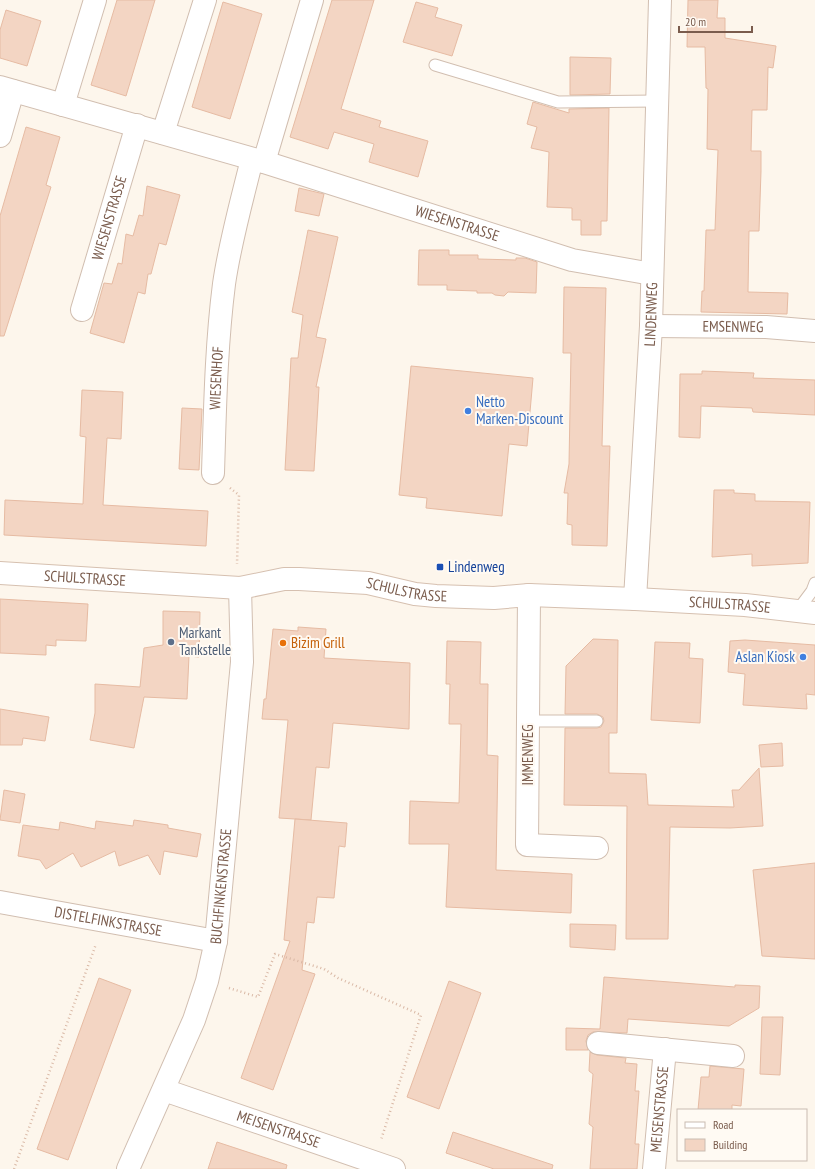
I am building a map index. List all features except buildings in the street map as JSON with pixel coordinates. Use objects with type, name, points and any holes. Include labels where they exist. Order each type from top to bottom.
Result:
[{"type":"street","points":[[63,105],[95,0]]},
{"type":"street","points":[[164,133],[205,0]]},
{"type":"street","points":[[258,161],[312,0]]},
{"type":"street","name":"LINDENWEG","points":[[635,599],[651,326],[660,0]]},
{"type":"street","name":"WIESENSTRASSE","points":[[0,136],[7,89],[137,125],[258,161],[572,260],[652,274]]},
{"type":"street","name":"WIESENSTRASSE","points":[[82,310],[137,125]]},
{"type":"street","name":"WIESENHOF","points":[[213,473],[215,391],[224,284],[232,240],[258,161]]},
{"type":"street","name":"EMSENWEG","points":[[651,326],[766,327],[815,331]]},
{"type":"street","name":"SCHULSTRASSE","points":[[0,573],[240,588],[284,579],[299,579],[368,583],[415,594],[436,596],[494,598],[529,595],[635,599],[745,605],[806,612]]},
{"type":"street","name":"BUCHFINKENSTRASSE","points":[[128,1169],[194,1020],[207,981],[216,942],[242,662],[240,588]]},
{"type":"street","name":"IMMENWEG","points":[[529,595],[527,845],[597,848]]},
{"type":"street","name":"DISTELFINKSTRASSE","points":[[0,902],[216,942]]},
{"type":"street","name":"MEISENSTRASSE","points":[[598,1043],[733,1056]]},
{"type":"street","name":"MEISENSTRASSE","points":[[654,1169],[665,1050]]},
{"type":"street","name":"MEISENSTRASSE","points":[[164,1090],[394,1169]]},
{"type":"lane","points":[[435,65],[558,102],[657,101]]},
{"type":"lane","points":[[806,612],[815,583]]},
{"type":"lane","points":[[528,721],[597,721]]},
{"type":"path","points":[[213,473],[240,495],[237,568],[240,588]]},
{"type":"path","points":[[14,1169],[104,921]]},
{"type":"path","points":[[207,981],[258,997],[276,954],[324,969],[338,978],[422,1015],[373,1163]]},
{"type":"place","name":"Netto Marken-Discount","points":[[468,411]]},
{"type":"place","name":"Lindenweg","points":[[440,567]]},
{"type":"place","name":"Markant Tankstelle","points":[[171,642]]},
{"type":"place","name":"Bizim Grill","points":[[283,643]]},
{"type":"place","name":"Aslan Kiosk","points":[[803,657]]}]
